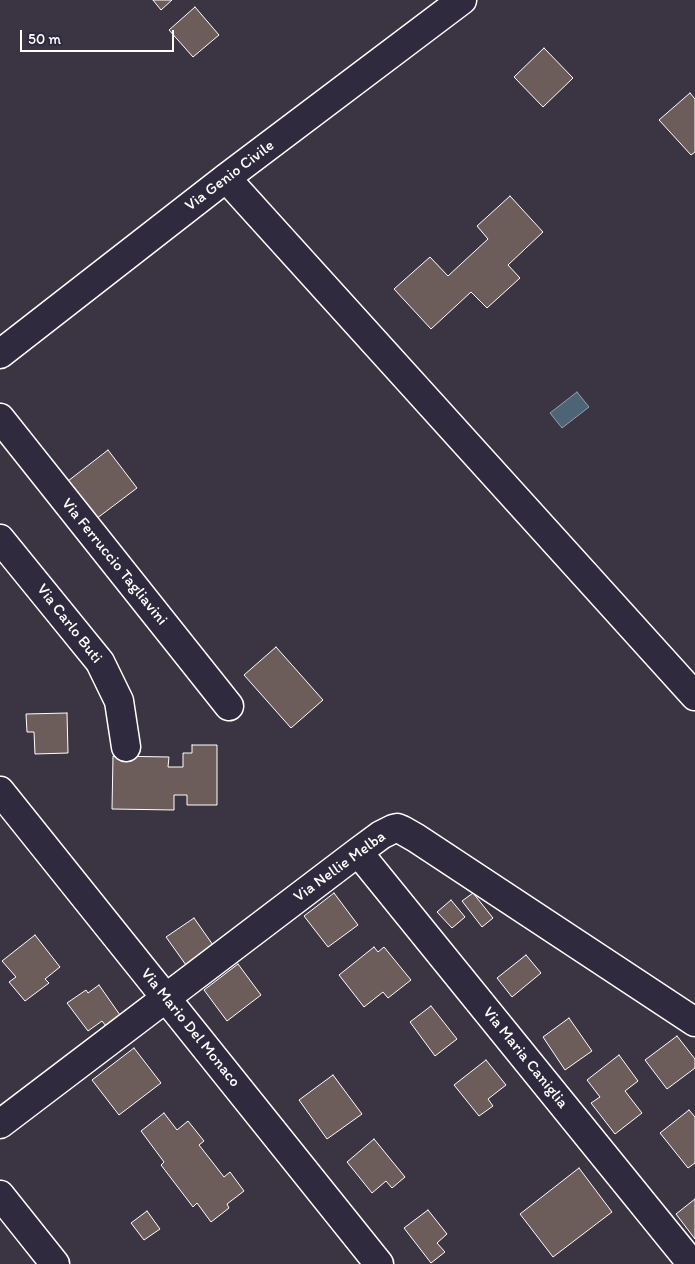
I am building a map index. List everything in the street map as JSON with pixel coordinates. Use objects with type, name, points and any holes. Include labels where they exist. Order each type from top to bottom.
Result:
[{"type":"street","name":"Via Genio Civile","points":[[0,354],[226,178],[462,0]]},
{"type":"street","points":[[226,178],[695,696]]},
{"type":"street","name":"Via Ferruccio Tagliavini","points":[[0,418],[229,706]]},
{"type":"street","name":"Via Carlo Buti","points":[[0,539],[100,662],[119,701],[126,748]]},
{"type":"street","name":"Via Mario Del Monaco","points":[[0,791],[379,1264]]},
{"type":"street","name":"Via Nellie Melba","points":[[0,1124],[358,852],[389,831],[397,828],[406,832],[695,1022]]},
{"type":"street","name":"Via Maria Caniglia","points":[[358,852],[692,1264]]},
{"type":"street","points":[[0,1196],[55,1264]]},
{"type":"water","points":[[577,392],[589,407],[562,428],[550,413]]},
{"type":"building","points":[[153,0],[172,0],[161,10]]},
{"type":"building","points":[[195,7],[219,35],[193,57],[169,30]]},
{"type":"building","points":[[544,48],[573,78],[543,107],[514,77]]},
{"type":"building","points":[[690,93],[695,99],[695,152],[691,155],[659,120]]},
{"type":"building","points":[[510,196],[543,232],[508,265],[520,278],[487,308],[471,292],[431,329],[394,289],[430,257],[448,276],[488,239],[477,226]]},
{"type":"building","points":[[108,450],[137,488],[96,519],[68,481]]},
{"type":"building","points":[[276,647],[323,700],[291,728],[244,675]]},
{"type":"building","points":[[67,713],[68,753],[35,754],[34,732],[27,732],[26,714]]},
{"type":"building","points":[[192,745],[217,745],[217,805],[187,805],[187,795],[174,795],[174,810],[112,809],[113,756],[169,757],[168,767],[183,767],[183,753],[192,753]]},
{"type":"building","points":[[334,893],[358,925],[328,947],[304,916]]},
{"type":"building","points":[[473,893],[493,918],[482,927],[462,901]]},
{"type":"building","points":[[451,900],[465,917],[452,928],[437,912]]},
{"type":"building","points":[[194,918],[213,945],[186,965],[166,937]]},
{"type":"building","points":[[35,935],[60,967],[45,979],[49,983],[25,1001],[9,982],[16,977],[2,961]]},
{"type":"building","points":[[374,947],[378,952],[384,947],[411,980],[388,998],[383,992],[364,1007],[339,975]]},
{"type":"building","points":[[526,955],[541,973],[512,997],[497,978]]},
{"type":"building","points":[[238,964],[261,995],[227,1021],[204,990]]},
{"type":"building","points":[[99,985],[120,1015],[106,1026],[102,1021],[88,1031],[67,1003],[86,990],[88,993]]},
{"type":"building","points":[[431,1006],[457,1039],[435,1056],[410,1022]]},
{"type":"building","points":[[569,1018],[592,1051],[565,1070],[543,1037]]},
{"type":"building","points":[[677,1036],[695,1059],[695,1068],[667,1089],[645,1060]]},
{"type":"building","points":[[134,1048],[161,1083],[119,1115],[92,1080]]},
{"type":"building","points":[[619,1055],[638,1081],[625,1091],[642,1113],[615,1134],[591,1103],[600,1097],[587,1080]]},
{"type":"building","points":[[486,1060],[506,1085],[488,1099],[493,1106],[479,1116],[454,1085]]},
{"type":"building","points":[[333,1075],[362,1114],[327,1139],[299,1100]]},
{"type":"building","points":[[689,1110],[695,1117],[695,1163],[688,1168],[660,1133]]},
{"type":"building","points":[[164,1113],[177,1130],[188,1121],[204,1141],[199,1145],[224,1177],[230,1172],[244,1191],[227,1204],[229,1208],[211,1222],[197,1203],[193,1207],[161,1165],[164,1162],[141,1131]]},
{"type":"building","points":[[374,1139],[405,1177],[392,1188],[386,1181],[372,1193],[347,1162]]},
{"type":"building","points":[[579,1168],[612,1212],[553,1257],[520,1214]]},
{"type":"building","points":[[695,1199],[695,1239],[676,1214]]},
{"type":"building","points":[[428,1210],[447,1234],[437,1243],[445,1252],[431,1263],[404,1228]]},
{"type":"building","points":[[147,1211],[160,1229],[144,1240],[131,1223]]}]
